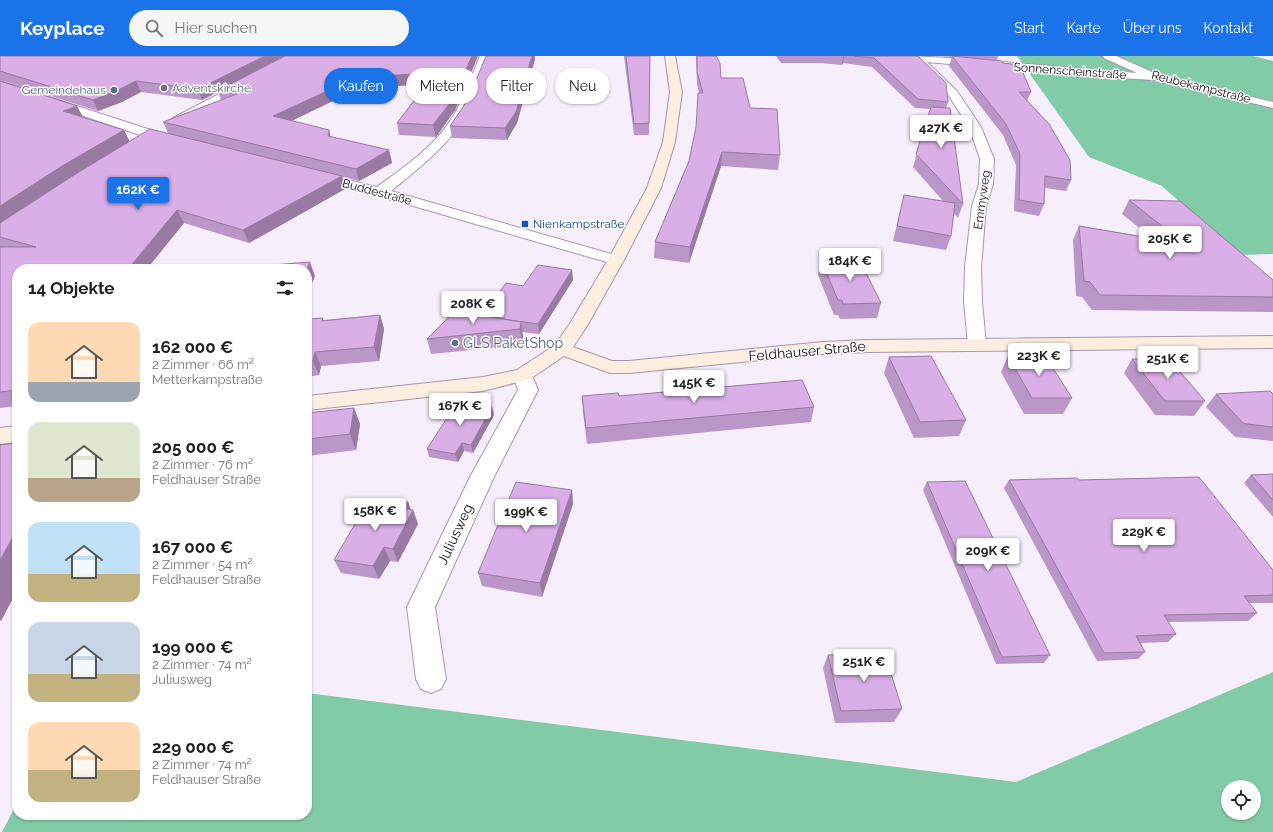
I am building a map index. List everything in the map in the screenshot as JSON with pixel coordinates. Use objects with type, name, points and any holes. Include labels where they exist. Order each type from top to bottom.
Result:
[{"type":"street","points":[[139,143],[216,99],[300,56]]},
{"type":"street","points":[[380,192],[427,155],[446,135],[460,114],[485,56]]},
{"type":"street","points":[[312,402],[483,384],[522,375],[562,349],[578,326],[616,260],[654,188],[669,142],[676,92],[670,56]]},
{"type":"street","name":"Sonnenscheinstraße","points":[[890,56],[1082,73],[1155,77]]},
{"type":"street","name":"Reubekampstraße","points":[[1108,56],[1155,77],[1273,105]]},
{"type":"street","name":"Emmyweg","points":[[918,58],[951,91],[975,127],[987,159],[986,184],[979,206],[973,267],[973,302],[977,344]]},
{"type":"street","points":[[0,84],[153,135],[183,142]]},
{"type":"street","name":"Buddestraße","points":[[304,173],[380,192],[616,260]]},
{"type":"street","name":"Feldhauser Straße","points":[[562,349],[610,367],[629,367],[823,348],[868,346],[1273,342]]},
{"type":"street","name":"Juliusweg","points":[[431,679],[421,607],[482,477],[528,390],[522,375]]},
{"type":"street","points":[[0,436],[12,435]]},
{"type":"green space","points":[[1017,56],[1253,56],[1273,61],[1273,254],[1238,255],[1162,186],[1089,157]]},
{"type":"green space","points":[[1273,672],[1273,832],[2,832],[12,813],[12,820],[312,820],[312,694],[1016,782]]},
{"type":"building","points":[[0,56],[265,56],[198,89],[136,81],[93,100],[0,71]]},
{"type":"building","points":[[285,56],[472,56],[467,68],[406,68],[406,74],[398,75],[398,68],[324,68],[324,93],[273,116],[329,130],[328,136],[389,150],[356,169],[163,122],[237,94],[217,91]]},
{"type":"building","points":[[486,56],[532,56],[529,68],[486,68],[486,104],[518,104],[516,112],[505,128],[450,126],[465,104],[478,104],[478,76]]},
{"type":"building","points":[[626,56],[650,56],[649,123],[634,124]]},
{"type":"building","points":[[697,56],[716,56],[720,63],[721,78],[743,78],[750,108],[777,109],[780,155],[722,152],[690,247],[655,242],[689,161],[696,127],[698,93],[703,93],[697,72]]},
{"type":"building","points":[[854,56],[918,56],[946,83],[948,102],[918,99],[874,58]]},
{"type":"building","points":[[952,56],[1002,61],[1003,63],[1020,65],[1031,92],[1019,92],[1049,124],[1070,160],[1071,180],[1045,176],[1044,204],[1019,200],[1020,154],[1006,124]]},
{"type":"building","points":[[0,81],[77,106],[63,111],[124,130],[62,166],[0,206]]},
{"type":"building","points":[[411,104],[449,104],[433,125],[397,123]]},
{"type":"building","points":[[931,107],[950,108],[963,204],[916,154]]},
{"type":"building","points":[[150,129],[342,176],[243,230],[177,210],[132,264],[12,264],[12,391],[0,392],[0,247],[36,247],[0,237],[0,223],[74,175]]},
{"type":"building","points":[[904,195],[955,203],[951,236],[897,226]]},
{"type":"building","points":[[1129,200],[1180,201],[1273,280],[1273,297],[1100,295],[1090,282],[1084,281],[1079,226],[1185,244]]},
{"type":"building","points":[[859,259],[881,303],[843,304],[842,300],[838,300],[821,260]]},
{"type":"building","points":[[310,262],[309,264],[285,264]]},
{"type":"building","points":[[538,265],[572,270],[538,324],[482,316],[506,283],[523,286]]},
{"type":"building","points":[[455,311],[521,322],[520,329],[427,339]]},
{"type":"building","points":[[380,315],[374,347],[315,352],[312,361],[312,319],[323,318],[322,321]]},
{"type":"building","points":[[931,356],[966,420],[920,422],[889,357]]},
{"type":"building","points":[[1008,356],[1045,356],[1072,398],[1032,398]]},
{"type":"building","points":[[1132,359],[1169,359],[1205,401],[1165,401]]},
{"type":"building","points":[[802,380],[814,407],[586,428],[582,396],[618,393],[619,396]]},
{"type":"building","points":[[1270,391],[1273,394],[1273,427],[1243,423],[1216,394]]},
{"type":"building","points":[[458,401],[492,407],[471,445],[462,443],[455,454],[427,449]]},
{"type":"building","points":[[354,408],[350,434],[312,438],[312,412]]},
{"type":"building","points":[[12,444],[12,539],[0,560],[0,445]]},
{"type":"building","points":[[1273,474],[1273,500],[1251,475]]},
{"type":"building","points":[[1199,477],[1273,570],[1273,595],[1244,596],[1257,613],[1164,615],[1176,634],[1136,636],[1145,652],[1104,653],[1009,480]]},
{"type":"building","points":[[965,481],[1050,655],[1002,657],[927,482]]},
{"type":"building","points":[[516,482],[572,490],[540,583],[478,573]]},
{"type":"building","points":[[368,502],[408,502],[404,509],[413,510],[393,549],[384,547],[373,566],[334,560]]},
{"type":"building","points":[[885,654],[902,709],[841,711],[828,655]]},
{"type":"place","name":"Adventskirche","points":[[164,88]]},
{"type":"place","name":"Gemeindehaus","points":[[114,90]]},
{"type":"place","name":"Nienkampstraße","points":[[525,224]]},
{"type":"place","name":"GLS PaketShop","points":[[455,343]]}]
